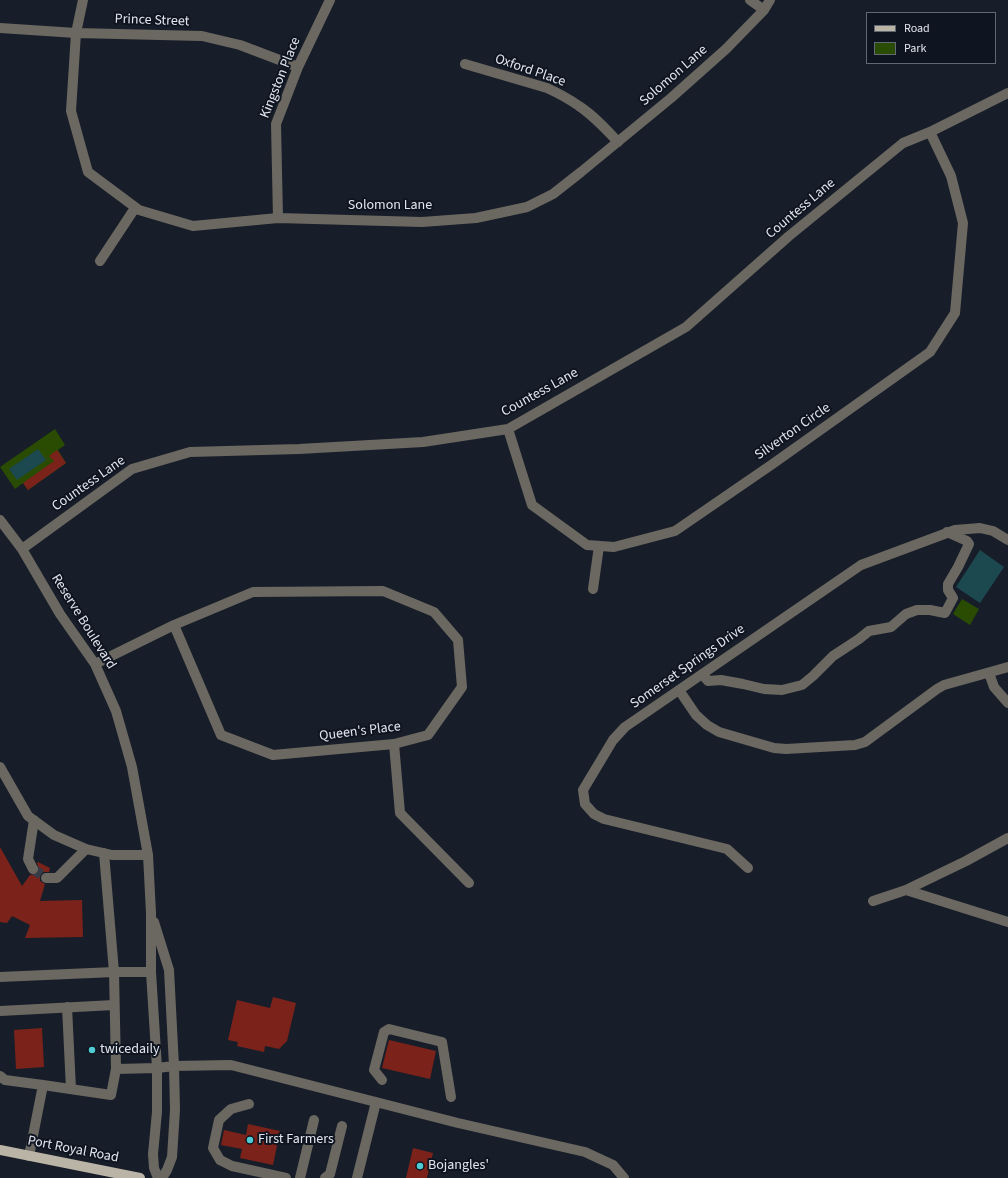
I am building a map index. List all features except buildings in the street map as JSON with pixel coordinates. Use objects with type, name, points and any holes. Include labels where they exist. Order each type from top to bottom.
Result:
[{"type":"main road","name":"Port Royal Road","points":[[0,1150],[140,1178]]},
{"type":"street","name":"Solomon Lane","points":[[83,0],[76,32],[71,111],[88,172],[138,210],[193,226],[278,218],[422,222],[476,218],[526,207],[553,194],[671,98],[726,49],[764,10],[770,0]]},
{"type":"street","name":"Kingston Place","points":[[278,218],[276,124],[298,67],[330,0]]},
{"type":"street","points":[[750,0],[764,10]]},
{"type":"street","name":"Prince Street","points":[[0,28],[202,36],[240,45],[298,67]]},
{"type":"street","name":"Oxford Place","points":[[465,64],[546,88],[559,94],[595,118],[618,142]]},
{"type":"street","name":"Countess Lane","points":[[22,549],[132,469],[190,452],[299,449],[423,442],[508,429],[686,327],[789,236],[903,143],[930,132],[1008,93]]},
{"type":"street","name":"Silverton Circle","points":[[508,429],[532,505],[587,545],[614,547],[675,531],[780,458],[930,352],[954,313],[963,223],[951,176],[930,132]]},
{"type":"street","points":[[100,261],[135,208]]},
{"type":"street","name":"Reserve Boulevard","points":[[0,520],[22,549],[60,614],[95,664],[116,711],[132,767],[148,855],[151,913],[151,972],[157,1068],[157,1112],[153,1154],[154,1168],[158,1178]]},
{"type":"street","name":"Somerset Springs Drive","points":[[748,868],[727,849],[604,819],[594,814],[585,804],[583,790],[613,740],[625,727],[861,565],[955,530],[980,528],[993,531],[1008,540]]},
{"type":"street","points":[[702,674],[708,681],[721,680],[764,689],[782,690],[802,685],[833,656],[869,631],[891,627],[906,614],[917,610],[930,610],[945,613],[953,598],[948,590],[948,584],[969,544],[967,541],[948,532]]},
{"type":"street","points":[[593,589],[599,546]]},
{"type":"street","name":"Queen's Place","points":[[95,664],[174,625],[253,592],[383,590],[434,612],[458,640],[462,687],[428,735],[394,744],[274,755],[221,735],[174,625]]},
{"type":"street","points":[[679,690],[696,715],[719,732],[774,748],[786,749],[855,745],[865,742],[944,685],[1008,667]]},
{"type":"street","points":[[989,673],[994,687],[1008,703]]},
{"type":"street","points":[[394,744],[400,813],[468,883]]},
{"type":"street","points":[[0,767],[28,816],[54,835],[86,849],[112,855],[148,855]]},
{"type":"street","points":[[33,869],[28,859],[34,820]]},
{"type":"street","points":[[873,901],[906,890],[966,861],[1008,838]]},
{"type":"street","points":[[46,878],[57,878],[86,849]]},
{"type":"street","points":[[0,1076],[5,1080],[111,1095],[116,1070],[114,972],[104,853]]},
{"type":"street","points":[[906,890],[1008,922]]},
{"type":"street","name":"Reserve Boulevard","points":[[151,913],[169,970],[174,1066],[175,1110],[172,1157],[162,1178]]},
{"type":"street","points":[[0,977],[114,972],[151,972]]},
{"type":"street","points":[[0,1011],[114,1005]]},
{"type":"street","points":[[67,1007],[71,1090]]},
{"type":"street","points":[[382,1080],[374,1070],[384,1032],[389,1029],[442,1042],[451,1097]]},
{"type":"street","points":[[116,1070],[174,1066],[231,1066],[585,1152],[613,1165],[624,1178]]},
{"type":"street","points":[[29,1156],[43,1085]]},
{"type":"street","points":[[357,1178],[376,1102]]},
{"type":"street","points":[[249,1104],[231,1109],[219,1120],[213,1148],[220,1160],[232,1166],[286,1178]]},
{"type":"street","points":[[300,1178],[314,1120]]},
{"type":"street","points":[[325,1178],[330,1174],[342,1126]]},
{"type":"green space","points":[[55,429],[65,445],[58,450],[66,463],[28,490],[23,483],[15,489],[0,467]]},
{"type":"green space","points":[[962,599],[979,609],[970,625],[953,614]]},
{"type":"shaded area","points":[[38,449],[46,460],[17,480],[9,469]]},
{"type":"shaded area","points":[[980,550],[1004,567],[980,603],[956,587]]},
{"type":"tunnel","points":[[33,869],[46,878]]},
{"type":"place","name":"twicedaily","points":[[92,1050]]},
{"type":"place","name":"First Farmers","points":[[250,1140]]},
{"type":"place","name":"Bojangles'","points":[[420,1166]]}]
